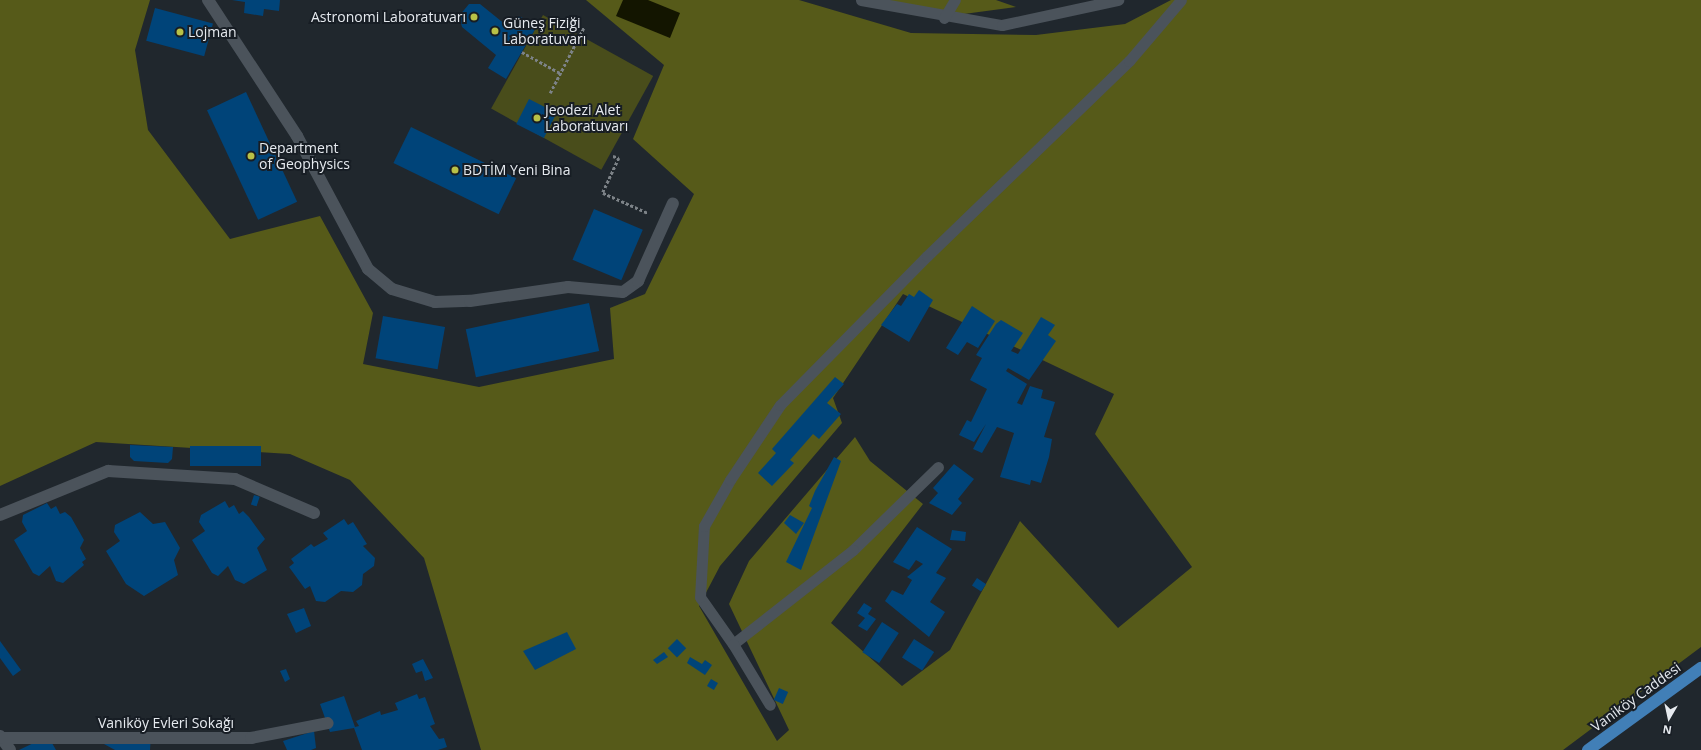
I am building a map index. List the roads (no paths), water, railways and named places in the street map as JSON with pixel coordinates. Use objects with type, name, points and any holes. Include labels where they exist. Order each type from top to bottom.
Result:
[{"type":"main road","name":"Vaniköy Caddesi","points":[[1588,750],[1701,668]]},
{"type":"street","points":[[208,0],[297,136],[368,269],[392,289],[435,302],[470,301],[568,287],[623,292],[638,281],[673,203]]},
{"type":"street","points":[[0,515],[108,470],[235,479],[314,513]]},
{"type":"street","name":"Vaniköy Evleri Sokağı","points":[[2,737],[251,738],[328,723]]},
{"type":"street","name":"Vaniköy Evleri Sokağı","points":[[2,737],[10,750]]},
{"type":"lane","points":[[861,0],[944,18],[1002,25],[1118,0]]},
{"type":"lane","points":[[944,18],[956,0]]},
{"type":"lane","points":[[770,705],[733,644],[700,597],[704,526],[730,480],[780,405],[927,256],[1129,61],[1180,0]]},
{"type":"lane","points":[[733,644],[853,550],[938,467]]},
{"type":"place","name":"Astronomi Laboratuvarı","points":[[474,17]]},
{"type":"place","name":"Güneş Fiziği Laboratuvarı","points":[[495,31]]},
{"type":"place","name":"Lojman","points":[[180,32]]},
{"type":"place","name":"Jeodezi Alet Laboratuvarı","points":[[537,118]]},
{"type":"place","name":"Department of Geophysics","points":[[251,156]]},
{"type":"place","name":"BDTİM Yeni Bina","points":[[455,170]]}]
